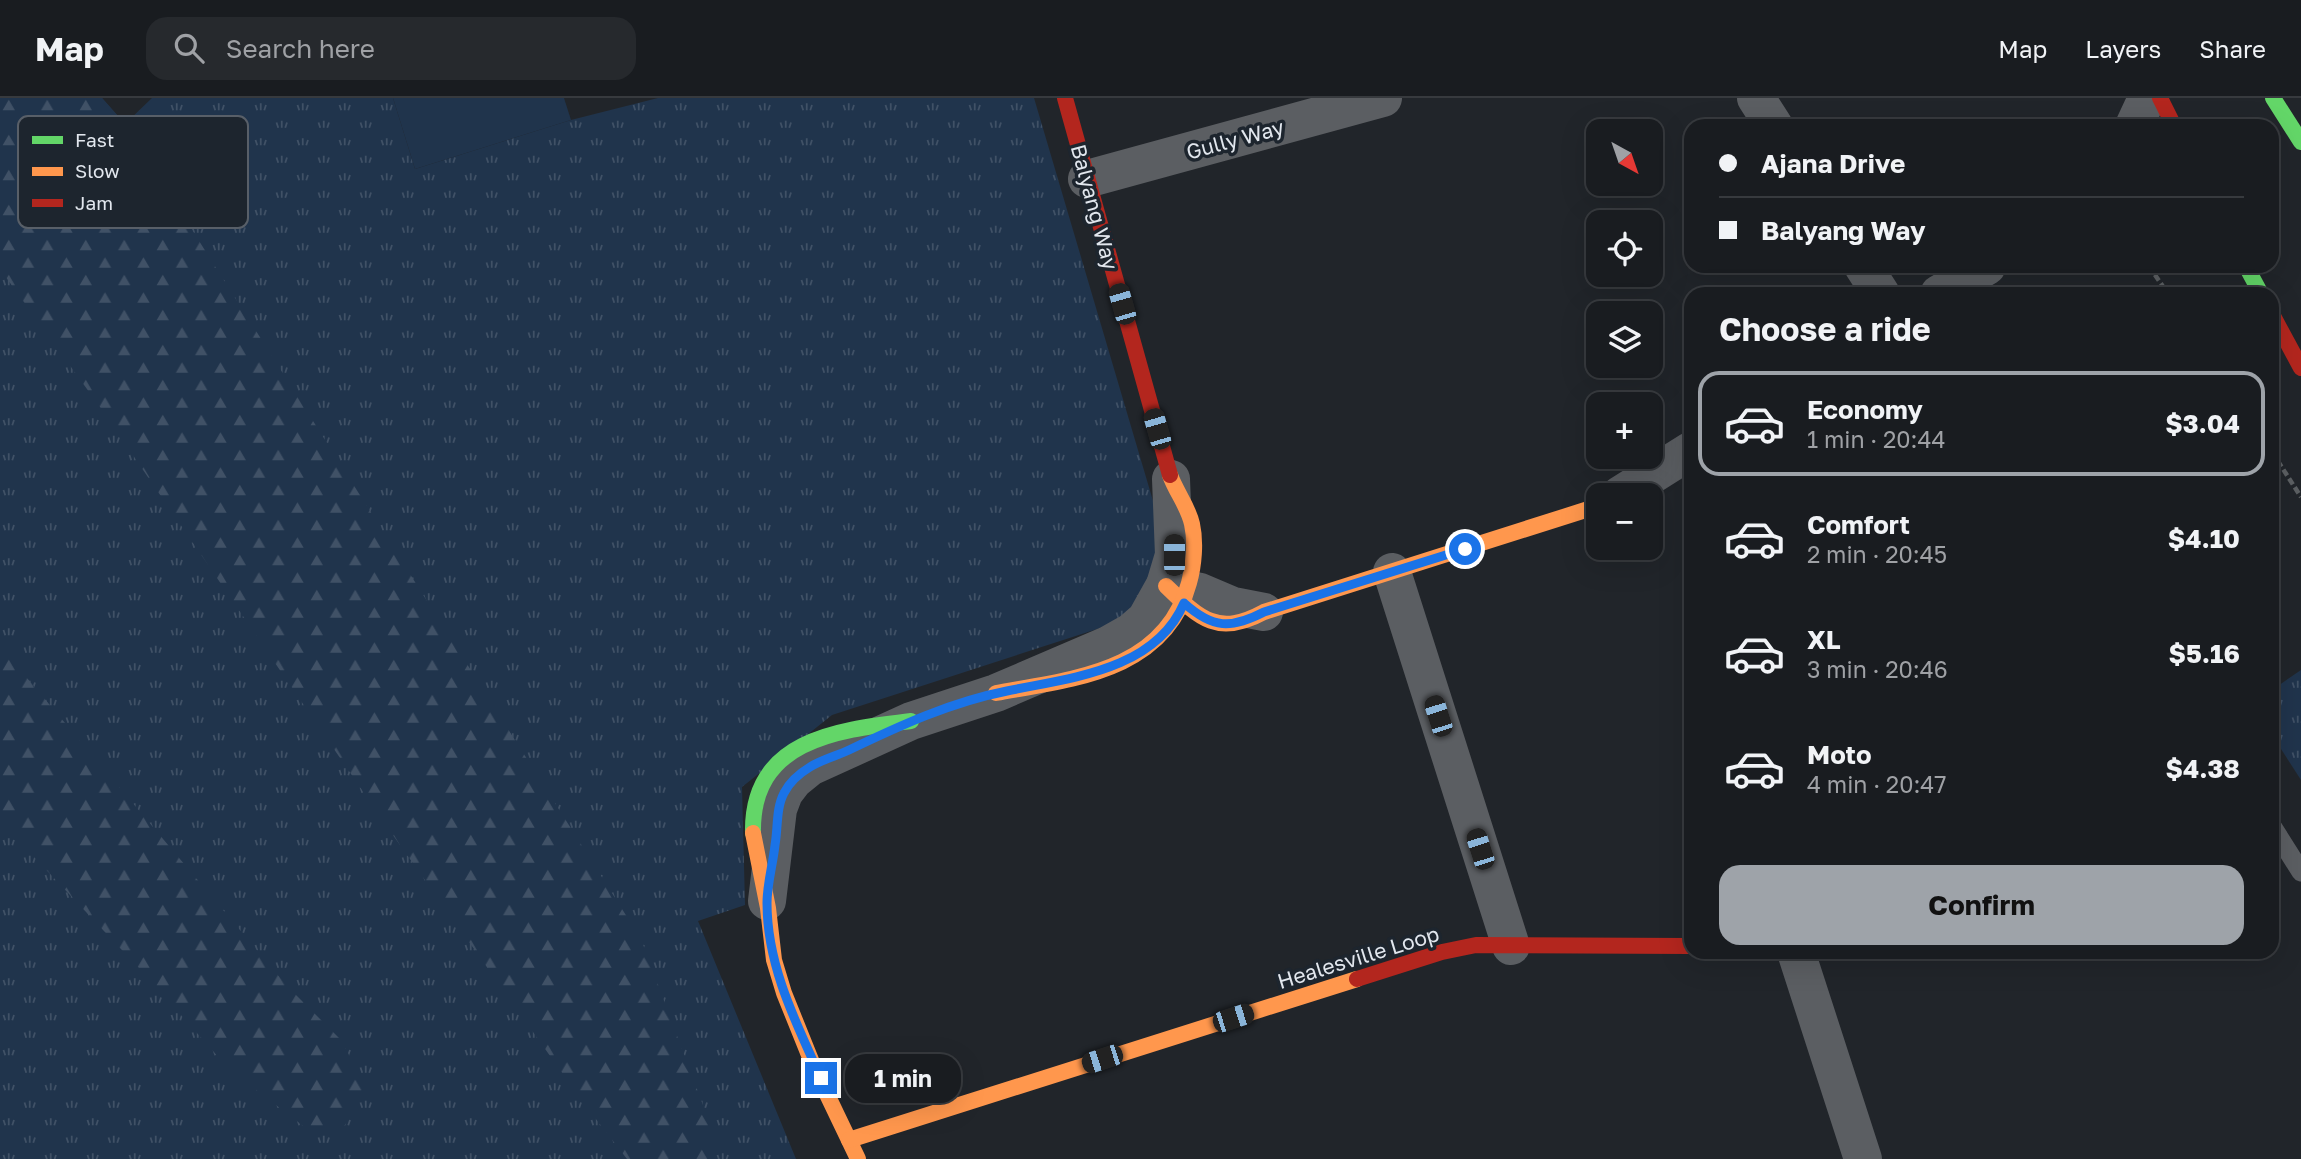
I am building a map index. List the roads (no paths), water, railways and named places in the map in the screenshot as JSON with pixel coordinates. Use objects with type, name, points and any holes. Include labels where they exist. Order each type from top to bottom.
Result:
[{"type":"street","name":"Balyang Way","points":[[858,1159],[786,999],[775,964],[767,902],[778,809],[783,793],[810,767],[911,721],[996,693],[1108,645],[1131,632],[1179,593],[1170,513],[1171,478],[1065,98]]},
{"type":"street","name":"Gully Way","points":[[1087,179],[1384,98]]},
{"type":"street","points":[[1756,98],[1770,119]]},
{"type":"street","points":[[2137,119],[2147,98]]},
{"type":"street","points":[[2160,98],[2170,119]]},
{"type":"street","points":[[2273,98],[2301,142]]},
{"type":"street","points":[[1951,287],[1975,273]]},
{"type":"street","points":[[2279,327],[2301,368]]},
{"type":"street","points":[[1639,483],[1684,455]]},
{"type":"street","points":[[1179,593],[1211,595],[1233,606],[1264,612],[1586,510]]},
{"type":"street","points":[[1392,572],[1511,946]]},
{"type":"street","name":"Healesville Loop","points":[[849,1140],[1442,952],[1476,946],[1684,946]]},
{"type":"street","points":[[1798,959],[1863,1159]]},
{"type":"lane","points":[[2279,837],[2301,872]]}]
